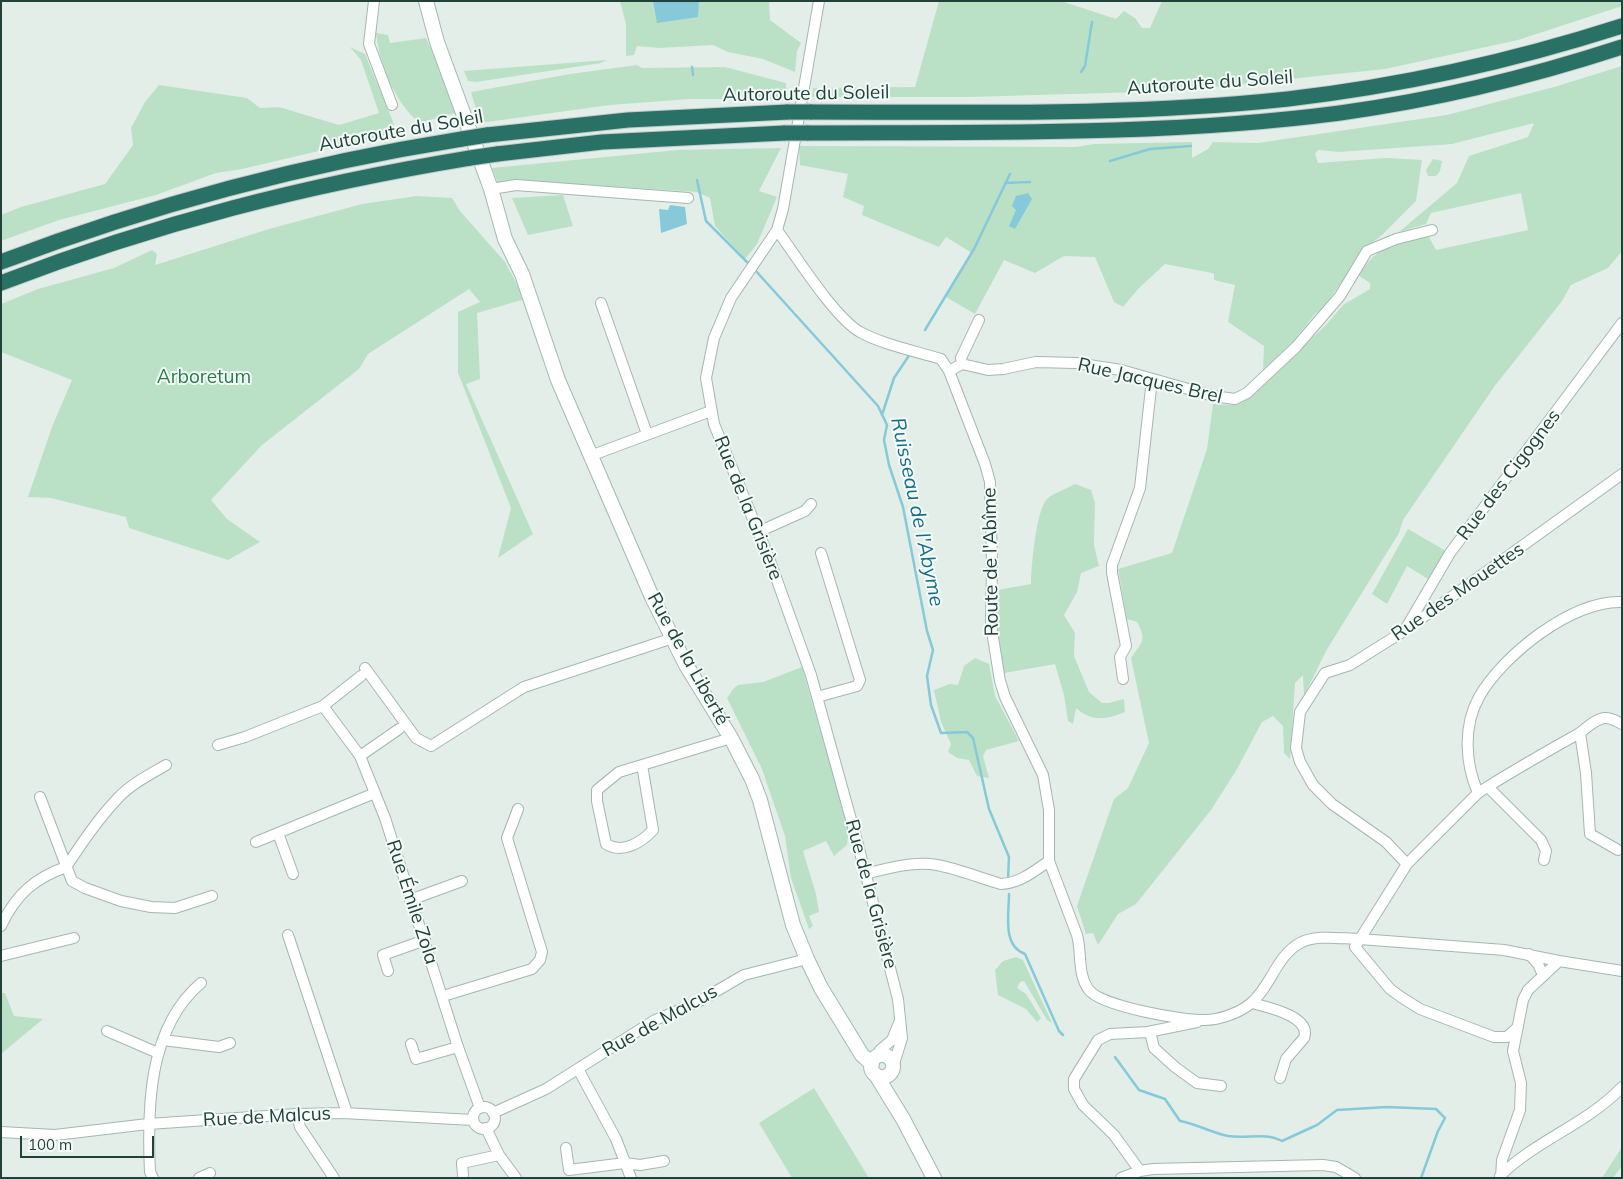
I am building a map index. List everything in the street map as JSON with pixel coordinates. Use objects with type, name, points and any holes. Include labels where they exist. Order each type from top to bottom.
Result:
[{"type":"highway","name":"Autoroute du Soleil","points":[[1,283],[103,246],[208,214],[469,148],[488,135],[628,120],[788,112],[1127,109],[1288,99],[1369,88],[1468,68],[1538,51],[1622,26]]},
{"type":"highway","name":"Autoroute du Soleil","points":[[1,262],[151,210],[281,174],[389,150],[469,148],[497,154],[602,142],[785,133],[1128,130],[1292,118],[1359,110],[1445,95],[1537,73],[1622,47]]},
{"type":"street","points":[[374,1],[369,44],[392,105]]},
{"type":"street","name":"Rue de la Liberté","points":[[426,1],[469,148],[490,189],[505,239],[522,274],[548,354],[590,456],[652,597],[686,664],[731,738],[760,800],[793,925],[807,959],[822,988],[855,1041],[877,1059],[880,1085],[891,1099],[934,1178]]},
{"type":"street","name":"Rue de la Grisière","points":[[819,1],[777,230],[731,298],[712,345],[706,378],[714,424],[758,532],[811,675],[865,874],[898,999],[902,1038],[893,1069]]},
{"type":"street","points":[[490,189],[516,186],[688,198]]},
{"type":"street","name":"Route de l'Abîme","points":[[777,230],[825,296],[850,324],[860,332],[880,340],[941,359],[949,371],[986,464],[990,482],[992,563],[990,625],[993,648],[1005,697],[1043,775],[1049,810],[1049,861]]},
{"type":"street","name":"Rue Jacques Brel","points":[[962,364],[988,370],[1036,362],[1076,362],[1152,379],[1230,400],[1247,393],[1296,347],[1340,296],[1367,252],[1396,239],[1432,230]]},
{"type":"street","points":[[600,303],[647,434]]},
{"type":"street","points":[[949,371],[962,364],[961,358],[979,320]]},
{"type":"street","name":"Rue des Cigognes","points":[[1404,631],[1450,553],[1622,323]]},
{"type":"street","points":[[1124,679],[1120,657],[1126,646],[1112,573],[1112,564],[1140,488],[1152,379]]},
{"type":"street","points":[[590,456],[711,411]]},
{"type":"street","name":"Rue des Mouettes","points":[[1407,864],[1386,842],[1332,804],[1313,785],[1300,762],[1296,748],[1300,712],[1325,673],[1350,665],[1404,631],[1622,474]]},
{"type":"street","points":[[758,532],[805,511],[811,504]]},
{"type":"street","points":[[817,697],[857,686],[860,680],[820,553]]},
{"type":"street","points":[[1478,793],[1472,779],[1467,744],[1475,707],[1487,686],[1519,652],[1554,624],[1600,604],[1622,602]]},
{"type":"street","points":[[218,745],[245,737],[323,706],[363,672],[416,738],[431,746],[524,687],[664,641],[672,636]]},
{"type":"street","name":"Rue Émile Zola","points":[[323,706],[360,756],[375,794],[425,940],[458,1047],[480,1108]]},
{"type":"street","points":[[1518,1026],[1507,1037],[1501,1038],[1420,1009],[1390,989],[1356,947],[1407,864],[1478,793],[1546,750],[1580,733],[1593,723],[1604,718],[1612,718],[1622,724]]},
{"type":"street","points":[[360,756],[399,729]]},
{"type":"street","points":[[1580,733],[1586,766],[1590,834],[1618,850]]},
{"type":"street","points":[[642,765],[653,830],[646,838],[624,848],[613,848],[606,844],[596,790],[619,772],[642,765],[731,738]]},
{"type":"street","points":[[1,926],[7,912],[28,887],[43,876],[66,867],[93,828],[118,797],[140,780],[166,765]]},
{"type":"street","points":[[1488,787],[1541,840],[1546,851],[1544,860]]},
{"type":"street","points":[[256,842],[375,794]]},
{"type":"street","points":[[40,797],[72,881],[121,902],[151,907],[174,908],[212,896]]},
{"type":"street","points":[[443,996],[532,969],[540,960],[542,952],[507,838],[518,809]]},
{"type":"street","points":[[278,833],[293,874]]},
{"type":"street","points":[[865,874],[885,868],[925,864],[943,866],[1000,884],[1010,884],[1023,879],[1049,861],[1077,935],[1081,948],[1082,978],[1090,992],[1116,1004],[1205,1020]]},
{"type":"street","points":[[410,900],[462,881]]},
{"type":"street","points":[[288,935],[347,1113]]},
{"type":"street","points":[[1,956],[74,938]]},
{"type":"street","points":[[1140,1171],[1114,1135],[1083,1105],[1074,1089],[1074,1079],[1083,1060],[1098,1040],[1110,1034],[1150,1032],[1229,1015],[1252,1003],[1283,958],[1301,942],[1310,939],[1360,939],[1504,950],[1622,971]]},
{"type":"street","points":[[388,971],[383,955],[425,940]]},
{"type":"street","points":[[1529,954],[1538,964],[1543,975]]},
{"type":"street","name":"Rue de Malcus","points":[[493,1113],[546,1089],[655,1020],[696,1003],[744,975],[807,959]]},
{"type":"street","points":[[1500,1177],[1502,1160],[1520,1110],[1521,1083],[1513,1051],[1523,1000],[1528,990],[1559,961]]},
{"type":"street","points":[[153,1178],[150,1172],[148,1124],[158,1053],[170,1021],[187,994],[200,983]]},
{"type":"street","points":[[1252,1003],[1292,1016],[1300,1021],[1306,1034],[1286,1059],[1280,1078]]},
{"type":"street","points":[[877,1059],[892,1040],[899,1022]]},
{"type":"street","points":[[106,1031],[158,1053]]},
{"type":"street","points":[[1150,1032],[1154,1048],[1175,1067],[1197,1083],[1222,1086]]},
{"type":"street","points":[[163,1040],[219,1047],[230,1043]]},
{"type":"street","points":[[411,1044],[416,1059],[458,1047]]},
{"type":"street","points":[[877,1059],[888,1057],[893,1069],[891,1099]]},
{"type":"street","points":[[877,1059],[885,1077],[893,1069]]},
{"type":"street","points":[[578,1069],[616,1139],[631,1178]]},
{"type":"street","points":[[1500,1177],[1534,1149],[1606,1104],[1622,1087]]},
{"type":"street","points":[[487,1107],[493,1113],[493,1122],[486,1128],[477,1126],[473,1120],[474,1113],[480,1108],[487,1107]]},
{"type":"street","name":"Rue de Malcus","points":[[1,1132],[55,1135],[148,1124],[297,1114],[347,1113],[473,1120]]},
{"type":"street","points":[[297,1114],[300,1127],[334,1178]]},
{"type":"street","points":[[486,1128],[499,1155],[516,1178]]},
{"type":"street","points":[[566,1148],[569,1170],[625,1163],[640,1166],[664,1161]]},
{"type":"street","points":[[463,1175],[462,1163],[499,1155]]},
{"type":"street","points":[[1121,1178],[1140,1171],[1323,1165],[1336,1167],[1355,1178]]},
{"type":"street","points":[[1205,1168],[1214,1178]]},
{"type":"street","points":[[199,1178],[210,1173]]},
{"type":"green space","points":[[620,1],[769,1],[770,20],[801,43],[797,51],[795,72],[763,59],[728,52],[713,45],[659,48],[637,46],[634,55],[626,56],[626,24]]},
{"type":"green space","points":[[939,1],[1061,1],[1116,19],[1124,11],[1135,18],[1142,28],[1150,28],[1162,1],[1622,1],[1622,6],[1518,40],[1385,69],[1175,91],[969,97],[812,97],[813,88],[915,87]]},
{"type":"green space","points":[[376,33],[388,35],[390,43],[426,38],[444,79],[455,113],[419,123],[410,114],[395,93],[390,82],[381,58]]},
{"type":"green space","points":[[350,47],[365,54],[394,124],[391,134],[242,169],[216,173],[156,195],[59,220],[1,241],[1,215],[21,207],[105,184],[133,145],[131,128],[145,102],[159,85],[247,98],[260,108],[279,107],[339,125],[379,113],[361,60]]},
{"type":"green space","points":[[607,60],[601,63],[476,82],[468,81],[464,71]]},
{"type":"green space","points":[[637,65],[642,68],[725,67],[786,83],[787,99],[690,99],[610,105],[480,123],[471,92],[570,74]]},
{"type":"green space","points":[[1622,66],[1622,251],[1608,268],[1571,285],[1562,301],[1494,387],[1403,520],[1399,533],[1326,651],[1304,696],[1303,675],[1295,683],[1290,759],[1284,753],[1283,726],[1273,716],[1262,722],[1236,771],[1211,810],[1136,904],[1118,914],[1098,945],[1093,933],[1086,934],[1077,906],[1114,799],[1128,788],[1149,743],[1131,658],[1142,641],[1142,633],[1137,622],[1127,619],[1118,569],[1172,553],[1207,449],[1213,404],[1235,405],[1263,383],[1326,325],[1343,305],[1370,289],[1370,283],[1358,275],[1380,251],[1397,243],[1429,237],[1436,250],[1528,230],[1521,193],[1431,213],[1426,224],[1399,232],[1457,183],[1469,156],[1528,137],[1534,123],[1452,144],[1339,152],[1318,150],[1315,154],[1318,163],[1386,158],[1422,160],[1416,201],[1382,235],[1368,246],[1323,308],[1315,314],[1289,346],[1263,372],[1264,346],[1228,322],[1235,285],[1214,280],[1214,274],[1212,273],[1165,264],[1138,289],[1123,307],[1114,302],[1095,257],[1064,256],[1035,273],[1004,260],[975,314],[946,297],[972,253],[946,237],[939,247],[862,215],[864,206],[843,197],[848,174],[800,165],[799,146],[1076,147],[1094,144],[1192,142],[1192,158],[1208,149],[1213,142],[1258,143],[1447,115],[1554,87]]},
{"type":"green space","points":[[781,148],[759,191],[777,197],[757,244],[745,259],[715,226],[710,198],[697,192],[514,180],[498,183],[492,168],[677,150]]},
{"type":"green space","points":[[1433,159],[1442,161],[1440,171],[1436,176],[1428,176],[1426,170]]},
{"type":"green space","points":[[563,195],[573,226],[528,235],[512,198]]},
{"type":"green space","name":"Arboretum","points":[[417,196],[452,198],[460,211],[505,262],[525,299],[477,313],[480,379],[466,384],[533,534],[498,558],[511,508],[458,373],[458,312],[480,302],[469,289],[368,354],[359,369],[262,445],[211,500],[227,519],[260,542],[228,560],[129,528],[126,517],[51,498],[28,497],[52,427],[72,380],[1,352],[1,304],[38,289],[114,268],[152,250],[157,254],[155,265],[269,229],[362,204]]},
{"type":"green space","points":[[1075,484],[1091,490],[1095,503],[1094,545],[1099,566],[1081,573],[1077,592],[1064,615],[1075,633],[1074,656],[1089,692],[1102,703],[1124,699],[1125,712],[1112,717],[1094,718],[1076,708],[1073,724],[1068,721],[1064,695],[1055,664],[1004,673],[997,632],[997,590],[1031,584],[1035,540],[1043,505],[1047,499],[1056,493]]},
{"type":"green space","points":[[1408,529],[1446,551],[1428,579],[1407,566],[1387,604],[1372,594]]},
{"type":"green space","points":[[975,658],[989,664],[995,696],[1019,741],[986,750],[983,756],[989,778],[977,776],[969,760],[957,758],[948,752],[951,744],[941,722],[934,690],[950,684],[958,685],[964,666]]},
{"type":"green space","points":[[802,667],[849,830],[847,845],[834,856],[826,841],[803,851],[816,894],[819,912],[809,916],[813,926],[809,929],[791,878],[785,836],[762,769],[727,698],[738,685],[763,682]]},
{"type":"green space","points":[[1016,957],[1023,960],[1052,1023],[1047,1020],[1024,981],[1020,982],[1017,988],[1026,994],[1041,1018],[1037,1022],[1026,1009],[998,995],[995,970],[1003,961]]},
{"type":"green space","points":[[1,993],[5,993],[14,1016],[43,1019],[1,1054]]},
{"type":"green space","points":[[814,1088],[869,1178],[792,1178],[759,1123]]},
{"type":"green space","points":[[1622,1147],[1622,1166],[1613,1178],[1602,1178]]},
{"type":"water","points":[[653,1],[699,1],[698,17],[657,23]]},
{"type":"water","points":[[1028,193],[1032,199],[1015,229],[1009,226],[1016,210],[1012,206],[1016,196]]},
{"type":"water","points":[[670,205],[685,207],[687,224],[661,233],[659,209],[668,210]]},
{"type":"waterway","points":[[1081,72],[1085,66],[1092,22]]},
{"type":"waterway","name":"Ruisseau de l'Abyme","points":[[692,67],[693,75]]},
{"type":"waterway","points":[[1110,161],[1150,149],[1191,146]]},
{"type":"waterway","points":[[925,330],[974,249],[1010,174]]},
{"type":"waterway","name":"Ruisseau de l'Abyme","points":[[697,180],[706,221],[749,264]]},
{"type":"waterway","points":[[1005,183],[1030,182]]},
{"type":"waterway","name":"Ruisseau de l'Abyme","points":[[755,270],[878,406],[887,425],[884,440],[889,465],[903,507],[927,631],[933,650],[927,676],[931,705],[941,733],[967,732],[973,738],[989,809],[1009,857],[1008,880]]},
{"type":"waterway","points":[[882,415],[894,378],[910,354]]},
{"type":"waterway","name":"Ruisseau de l'Abyme","points":[[1009,894],[1008,928],[1010,937],[1018,950],[1025,954],[1059,1031],[1063,1035]]},
{"type":"waterway","name":"Ruisseau de l'Abyme","points":[[1115,1057],[1139,1090],[1165,1099],[1180,1121],[1228,1136],[1262,1136],[1282,1141],[1317,1125],[1337,1110],[1387,1107],[1436,1109],[1445,1118],[1438,1131],[1421,1178]]}]
